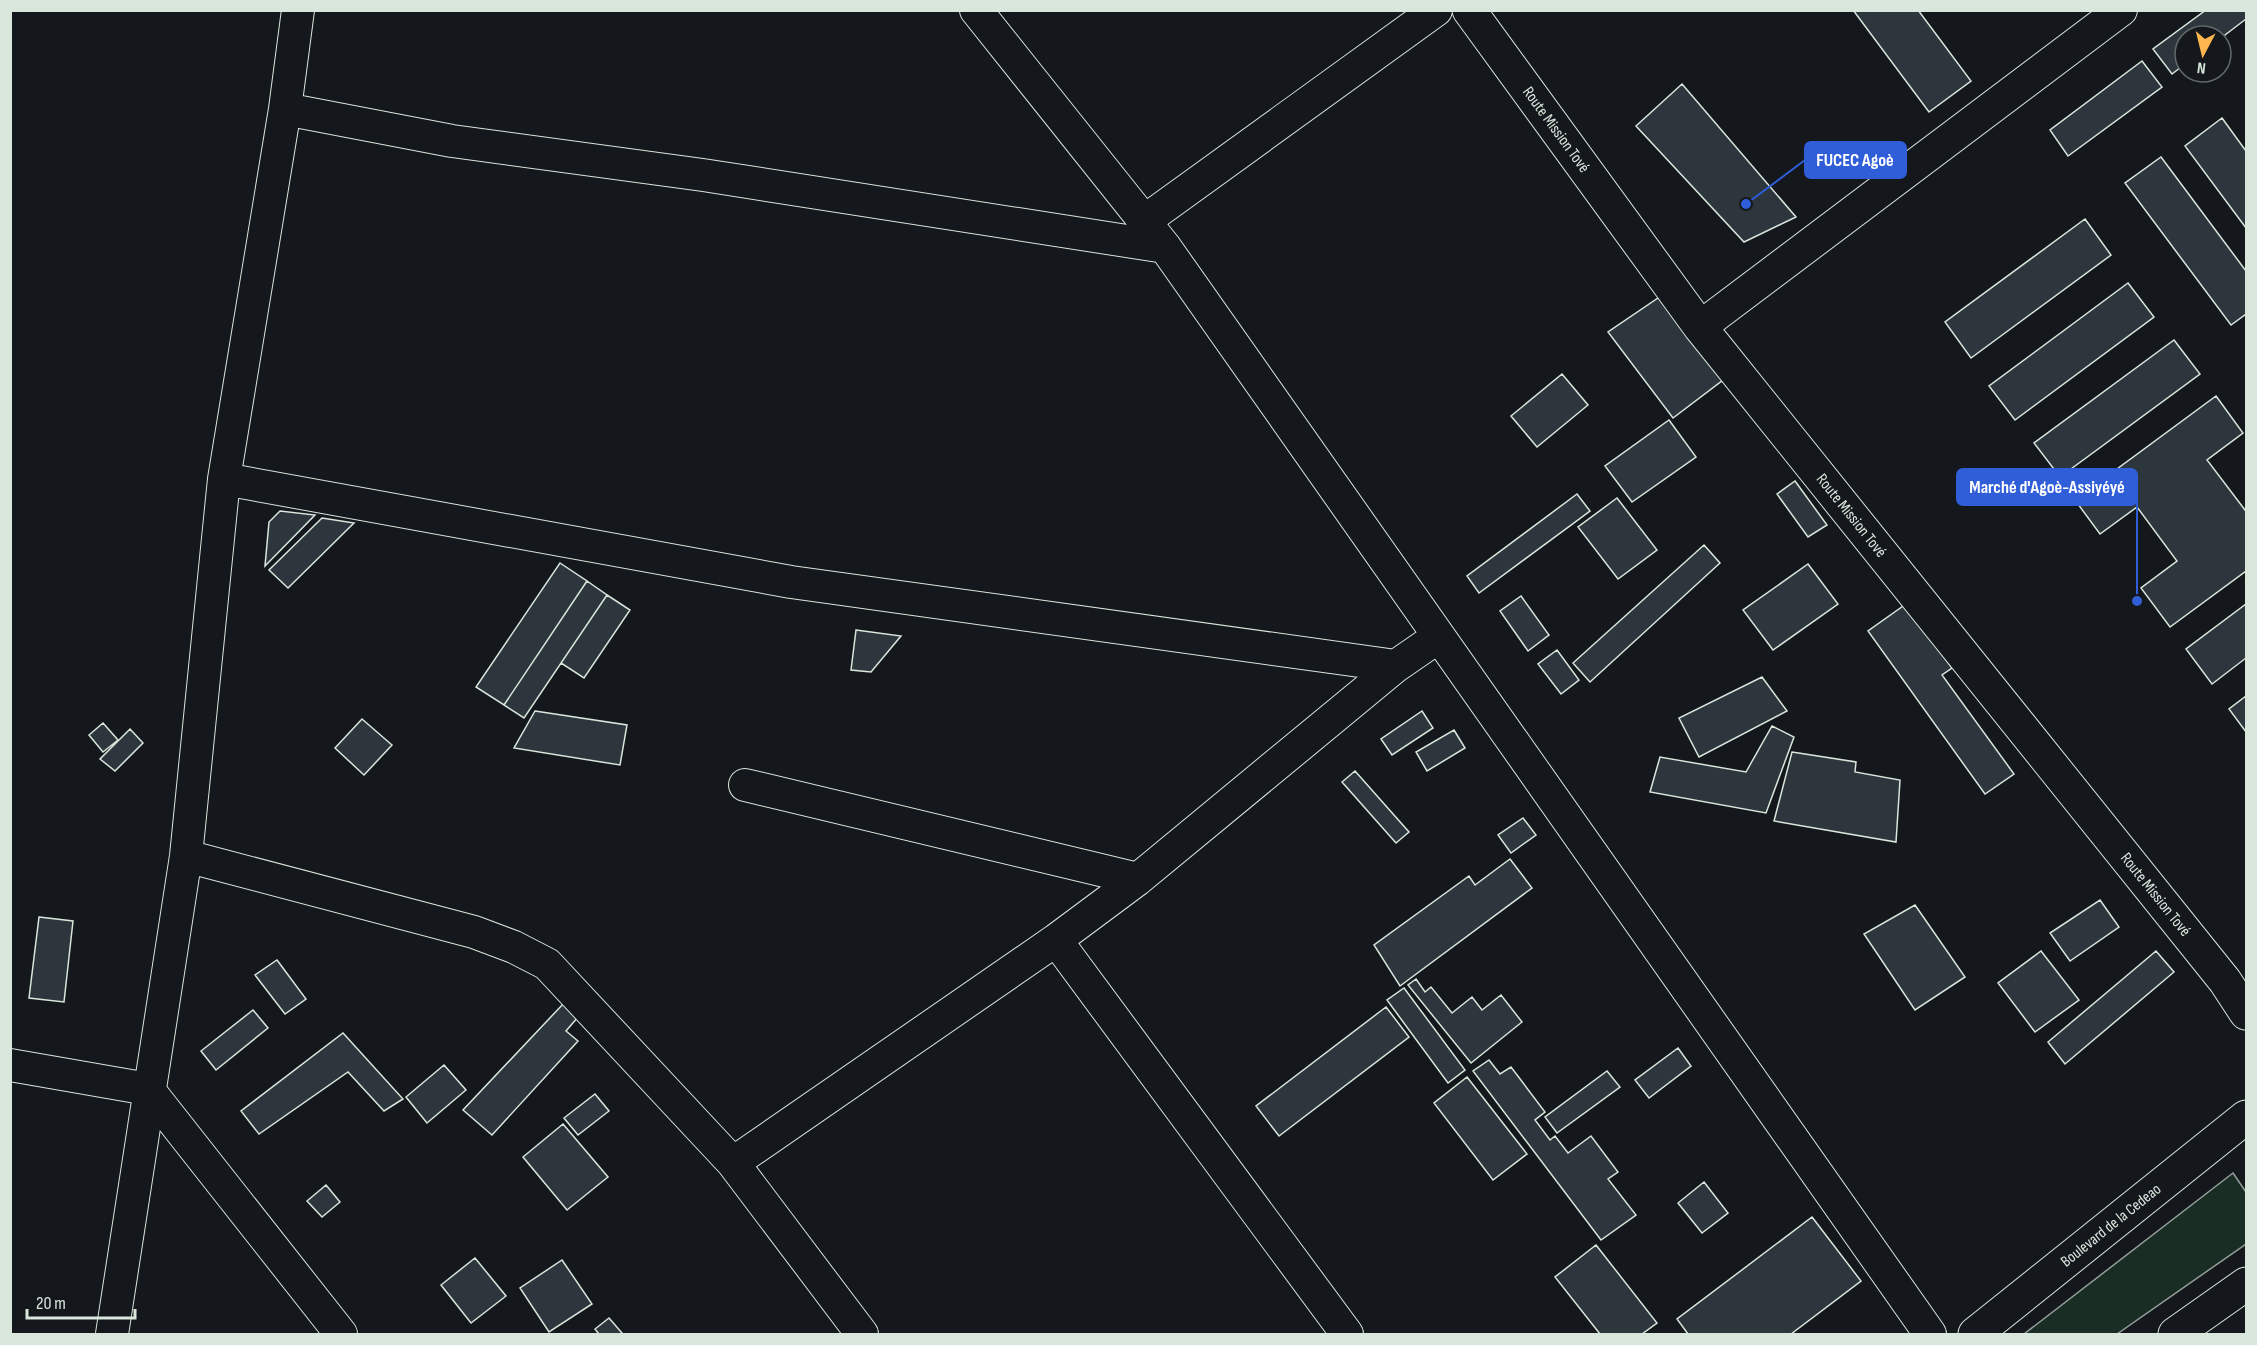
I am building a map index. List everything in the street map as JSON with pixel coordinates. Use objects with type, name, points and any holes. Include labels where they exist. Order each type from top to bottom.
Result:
[{"type":"street","points":[[112,1335],[148,1089],[186,856],[224,479],[285,109],[298,10]]},
{"type":"street","points":[[976,10],[1165,247],[1930,1335]]},
{"type":"street","points":[[1143,222],[1436,10]]},
{"type":"street","name":"Route Mission Tové","points":[[1469,10],[1700,327],[2225,981],[2247,1013]]},
{"type":"street","points":[[1700,327],[2121,10]]},
{"type":"street","points":[[285,109],[452,141],[703,175],[1165,247]]},
{"type":"street","points":[[224,479],[791,582],[1396,666]]},
{"type":"street","points":[[734,1163],[1056,940],[1138,879],[1396,666],[1438,637]]},
{"type":"street","points":[[745,785],[1138,879]]},
{"type":"street","points":[[186,856],[474,932],[514,947],[547,964],[734,1163],[862,1335]]},
{"type":"street","points":[[1056,940],[1347,1335]]},
{"type":"street","points":[[10,1065],[148,1089],[341,1335]]},
{"type":"street","name":"Boulevard de la Cedeao","points":[[1975,1335],[2247,1117]]},
{"type":"street","points":[[2175,1335],[2247,1284]]},
{"type":"green space","points":[[2233,1173],[2246,1192],[2246,1244],[2117,1334],[2024,1334]]},
{"type":"building","points":[[1853,10],[1918,10],[1971,81],[1929,112]]},
{"type":"building","points":[[2206,10],[2246,10],[2246,19],[2233,29],[2233,24],[2187,24]]},
{"type":"building","points":[[2173,34],[2173,73],[2172,74],[2153,49]]},
{"type":"building","points":[[2142,61],[2162,87],[2068,156],[2050,130]]},
{"type":"building","points":[[1682,84],[1796,217],[1744,242],[1636,126]]},
{"type":"building","points":[[2222,118],[2246,151],[2246,228],[2185,146]]},
{"type":"building","points":[[2161,157],[2246,271],[2246,314],[2231,325],[2125,183]]},
{"type":"building","points":[[2085,219],[2111,255],[1971,358],[1945,322]]},
{"type":"building","points":[[2128,283],[2154,317],[2015,420],[1989,386]]},
{"type":"building","points":[[1661,296],[1723,380],[1673,418],[1608,332]]},
{"type":"building","points":[[2174,340],[2200,374],[2060,477],[2034,443]]},
{"type":"building","points":[[1562,374],[1588,405],[1537,447],[1511,416]]},
{"type":"building","points":[[2216,396],[2243,433],[2207,460],[2246,509],[2246,571],[2170,627],[2141,588],[2177,561],[2137,507],[2100,534],[2075,500]]},
{"type":"building","points":[[1669,420],[1696,457],[1632,502],[1605,466]]},
{"type":"building","points":[[1795,481],[1827,525],[1808,537],[1777,494]]},
{"type":"building","points":[[1577,494],[1590,511],[1479,593],[1467,576]]},
{"type":"building","points":[[1617,498],[1657,550],[1618,579],[1578,527]]},
{"type":"building","points":[[280,511],[315,515],[265,566],[269,522]]},
{"type":"building","points":[[322,518],[354,523],[288,588],[269,570]]},
{"type":"building","points":[[1704,545],[1720,563],[1590,682],[1573,663]]},
{"type":"building","points":[[560,563],[587,581],[504,705],[476,687]]},
{"type":"building","points":[[1808,564],[1838,604],[1773,650],[1743,610]]},
{"type":"building","points":[[587,581],[607,595],[524,718],[504,705]]},
{"type":"building","points":[[607,595],[630,610],[584,678],[561,663]]},
{"type":"building","points":[[1521,596],[1549,635],[1528,651],[1500,611]]},
{"type":"building","points":[[1906,604],[1952,668],[1942,675],[2014,774],[1985,794],[1868,631]]},
{"type":"building","points":[[2246,604],[2246,658],[2212,684],[2186,649]]},
{"type":"building","points":[[856,630],[901,636],[871,672],[851,670]]},
{"type":"building","points":[[1557,650],[1579,680],[1561,694],[1538,664]]},
{"type":"building","points":[[1762,677],[1787,711],[1699,757],[1679,718]]},
{"type":"building","points":[[2246,696],[2246,732],[2229,709]]},
{"type":"building","points":[[535,711],[627,725],[620,765],[514,748]]},
{"type":"building","points":[[1422,711],[1433,728],[1392,755],[1381,739]]},
{"type":"building","points":[[362,719],[392,745],[364,775],[335,748]]},
{"type":"building","points":[[103,723],[118,740],[103,752],[89,735]]},
{"type":"building","points":[[1772,726],[1794,737],[1766,813],[1650,792],[1660,757],[1746,772]]},
{"type":"building","points":[[130,729],[143,743],[115,771],[100,759]]},
{"type":"building","points":[[1454,730],[1465,748],[1427,771],[1416,752]]},
{"type":"building","points":[[1792,752],[1856,762],[1855,772],[1900,780],[1896,842],[1774,821]]},
{"type":"building","points":[[1355,771],[1409,832],[1396,843],[1342,782]]},
{"type":"building","points":[[1523,818],[1536,835],[1511,853],[1498,835]]},
{"type":"building","points":[[1510,859],[1532,888],[1400,986],[1374,945],[1469,876],[1475,885]]},
{"type":"building","points":[[2100,900],[2119,927],[2070,961],[2050,933]]},
{"type":"building","points":[[1915,905],[1965,977],[1915,1010],[1864,934]]},
{"type":"building","points":[[39,917],[73,921],[64,1002],[29,998]]},
{"type":"building","points":[[2041,951],[2079,1000],[2035,1032],[1998,983]]},
{"type":"building","points":[[2156,951],[2174,972],[2065,1064],[2048,1042]]},
{"type":"building","points":[[277,960],[306,999],[285,1014],[255,975]]},
{"type":"building","points":[[1416,979],[1425,992],[1431,987],[1452,1013],[1472,997],[1482,1010],[1501,995],[1522,1022],[1471,1063],[1408,985]]},
{"type":"building","points":[[1404,988],[1465,1070],[1448,1083],[1387,1000]]},
{"type":"building","points":[[564,1003],[578,1017],[566,1031],[578,1041],[492,1135],[463,1110]]},
{"type":"building","points":[[1386,1007],[1409,1037],[1279,1136],[1256,1106]]},
{"type":"building","points":[[253,1010],[268,1028],[216,1070],[201,1051]]},
{"type":"building","points":[[343,1033],[403,1099],[384,1111],[348,1072],[259,1134],[241,1111]]},
{"type":"building","points":[[1678,1048],[1691,1066],[1649,1098],[1635,1080]]},
{"type":"building","points":[[1489,1060],[1500,1074],[1511,1067],[1545,1112],[1535,1120],[1550,1140],[1555,1136],[1568,1153],[1591,1136],[1618,1172],[1608,1179],[1636,1215],[1601,1240],[1473,1071]]},
{"type":"building","points":[[444,1065],[466,1090],[427,1123],[406,1097]]},
{"type":"building","points":[[1607,1071],[1620,1087],[1557,1133],[1545,1117]]},
{"type":"building","points":[[1467,1077],[1527,1154],[1493,1180],[1434,1103]]},
{"type":"building","points":[[595,1094],[609,1111],[578,1135],[564,1118]]},
{"type":"building","points":[[563,1124],[608,1177],[567,1210],[523,1157]]},
{"type":"building","points":[[1704,1182],[1728,1213],[1702,1233],[1678,1203]]},
{"type":"building","points":[[326,1185],[340,1202],[322,1217],[307,1201]]},
{"type":"building","points":[[1812,1217],[1861,1281],[1791,1334],[1688,1334],[1677,1319]]},
{"type":"building","points":[[1596,1245],[1657,1323],[1642,1334],[1600,1334],[1555,1277]]},
{"type":"building","points":[[475,1258],[506,1296],[471,1323],[441,1285]]},
{"type":"building","points":[[562,1260],[592,1304],[549,1332],[520,1288]]},
{"type":"building","points":[[609,1318],[622,1333],[599,1334],[595,1329]]},
{"type":"place","name":"FUCEC Agoè","points":[[1746,204]]},
{"type":"place","name":"Marché d'Agoè-Assiyéyé","points":[[2137,601]]}]
